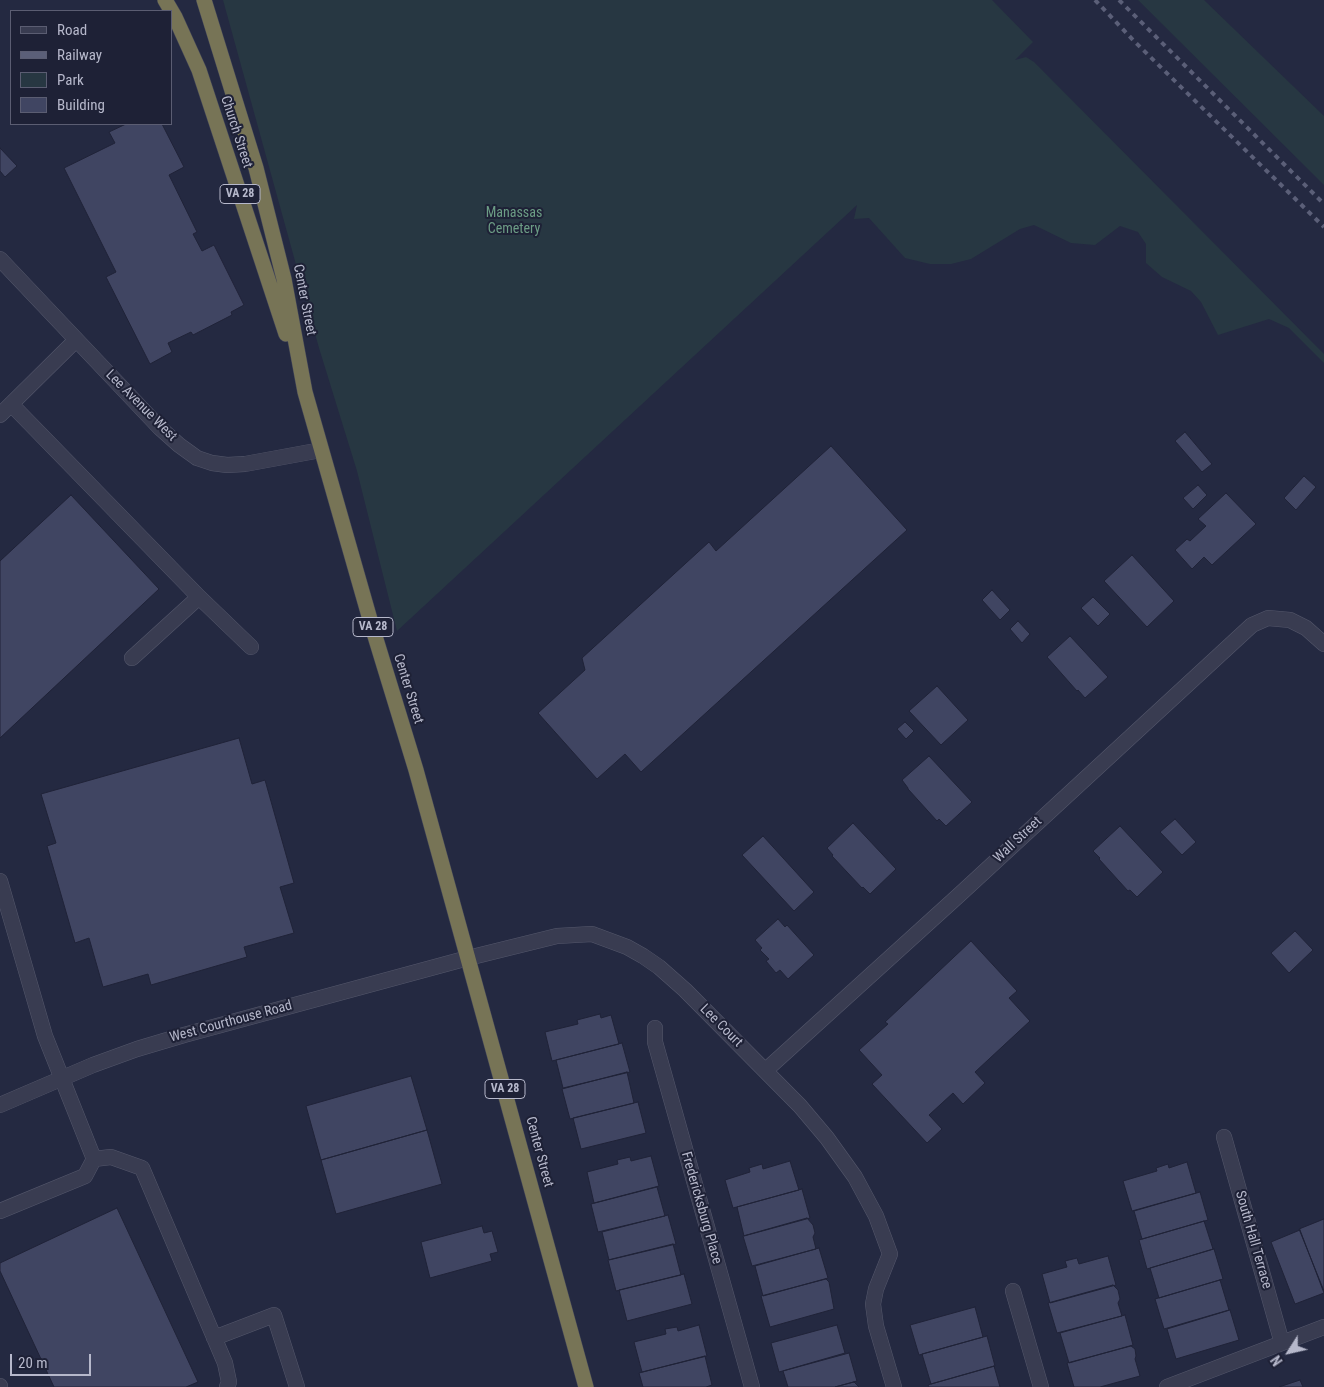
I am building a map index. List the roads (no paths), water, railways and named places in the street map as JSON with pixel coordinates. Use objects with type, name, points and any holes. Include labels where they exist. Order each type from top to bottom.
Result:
[{"type":"highway","name":"Center Street","points":[[204,0],[258,177],[284,279],[305,392],[416,770],[586,1387]]},
{"type":"highway","name":"Church Street","points":[[172,12],[199,70],[305,392]]},
{"type":"street","name":"Lee Avenue West","points":[[0,259],[160,428],[197,458],[220,464],[245,464],[321,450]]},
{"type":"street","points":[[0,415],[76,340]]},
{"type":"street","points":[[11,404],[251,647]]},
{"type":"street","points":[[132,658],[199,596]]},
{"type":"street","name":"Wall Street","points":[[766,1070],[958,896],[1242,633],[1260,620],[1274,618],[1290,620],[1306,628],[1324,644]]},
{"type":"street","points":[[0,881],[45,1036],[63,1077],[94,1159]]},
{"type":"street","name":"Lee Court","points":[[468,958],[556,936],[592,934],[608,939],[627,947],[659,967],[766,1070],[827,1138],[854,1177],[876,1216],[890,1254],[876,1289],[873,1304],[876,1326],[894,1387]]},
{"type":"street","name":"West Courthouse Road","points":[[0,1105],[63,1077],[137,1049],[184,1034],[468,958]]},
{"type":"street","name":"Fredericksburg Place","points":[[655,1028],[655,1042],[752,1387]]},
{"type":"street","name":"South Hall Terrace","points":[[1224,1137],[1282,1343]]},
{"type":"street","points":[[94,1159],[111,1157],[142,1168],[225,1363],[229,1382],[227,1387]]},
{"type":"street","points":[[0,1211],[84,1176],[94,1159]]},
{"type":"street","points":[[1013,1290],[1041,1387]]},
{"type":"street","points":[[214,1338],[274,1314],[296,1387]]},
{"type":"street","points":[[1167,1387],[1324,1327]]},
{"type":"railway","points":[[1095,0],[1134,41],[1324,227]]},
{"type":"railway","points":[[1119,0],[1324,204]]},
{"type":"park label","name":"Manassas Cemetery","points":[[514,222]]}]
